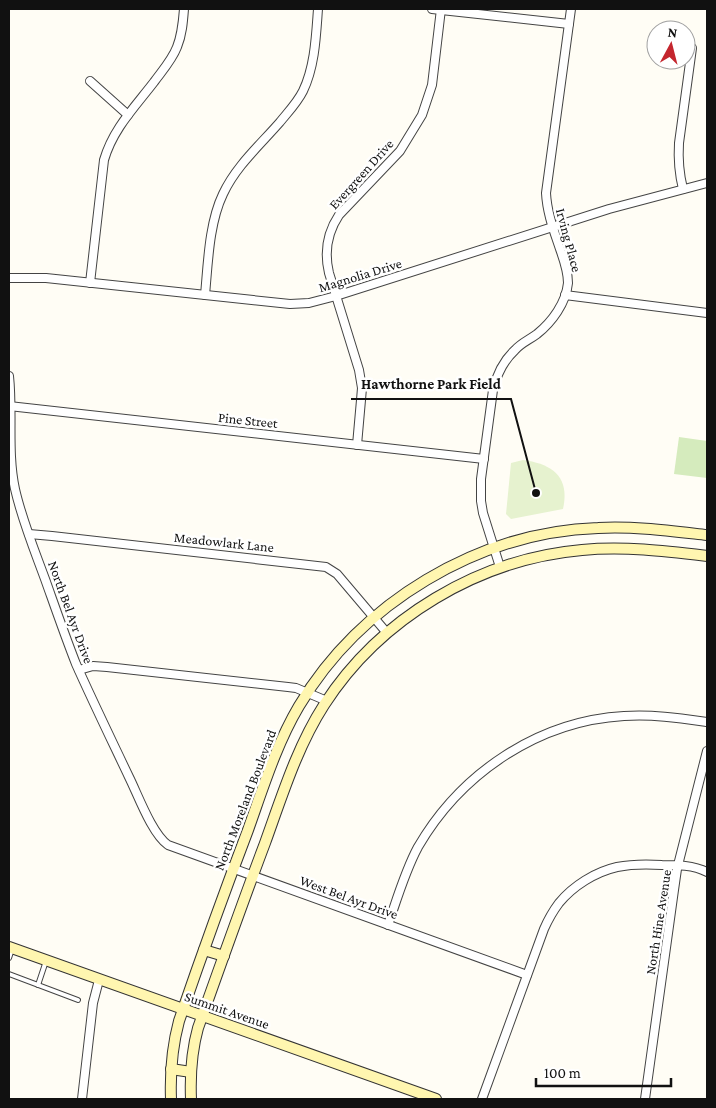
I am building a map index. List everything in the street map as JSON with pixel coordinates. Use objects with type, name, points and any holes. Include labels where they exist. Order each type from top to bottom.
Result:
[{"type":"street","points":[[90,283],[104,160],[112,136],[165,68],[175,52],[181,34],[184,9]]},
{"type":"street","points":[[205,295],[211,237],[219,203],[240,166],[292,108],[302,93],[312,65],[318,9]]},
{"type":"street","points":[[432,9],[568,24]]},
{"type":"street","name":"Evergreen Drive","points":[[357,445],[362,388],[359,370],[327,264],[328,237],[339,215],[400,151],[422,116],[432,85],[441,9]]},
{"type":"street","name":"Irving Place","points":[[500,567],[481,501],[481,479],[493,390],[501,367],[515,349],[550,322],[557,313],[568,284],[567,274],[547,208],[546,193],[571,9]]},
{"type":"street","points":[[683,189],[678,159],[689,70]]},
{"type":"street","points":[[90,81],[128,115]]},
{"type":"street","name":"Magnolia Drive","points":[[9,278],[46,278],[290,304],[309,303],[609,209],[707,183]]},
{"type":"street","points":[[565,295],[707,313]]},
{"type":"street","name":"North Bel Ayr Drive","points":[[9,376],[13,476],[19,504],[79,670],[148,815],[163,842]]},
{"type":"street","name":"Pine Street","points":[[10,406],[484,459]]},
{"type":"street","name":"North Moreland Boulevard","points":[[171,1099],[171,1069],[174,1040],[183,1010],[280,742],[307,693],[336,655],[374,617],[404,594],[430,577],[467,558],[493,548],[567,530],[596,528],[645,529],[707,535]]},
{"type":"street","name":"Meadowlark Lane","points":[[29,534],[326,567],[337,574],[387,633]]},
{"type":"street","points":[[191,1099],[190,1072],[194,1045],[202,1016],[300,749],[327,701],[346,675],[374,644],[410,615],[434,599],[478,576],[500,567],[545,555],[579,550],[622,548],[707,556]]},
{"type":"street","points":[[79,670],[93,666],[107,667],[288,687],[296,688],[327,701]]},
{"type":"street","points":[[388,925],[410,863],[434,822],[461,790],[480,773],[508,754],[545,734],[601,719],[656,715],[707,722]]},
{"type":"street","name":"North Hine Avenue","points":[[645,1099],[672,900],[707,751]]},
{"type":"street","name":"West Bel Ayr Drive","points":[[163,842],[527,975]]},
{"type":"street","points":[[482,1099],[544,929],[558,903],[581,883],[603,871],[617,867],[645,864],[679,865],[696,867],[707,872]]},
{"type":"street","points":[[204,950],[224,956]]},
{"type":"street","name":"Summit Avenue","points":[[10,951],[46,961],[436,1099]]},
{"type":"street","points":[[82,1099],[93,1003],[99,980]]},
{"type":"street","points":[[171,1069],[190,1072]]},
{"type":"lane","points":[[38,985],[46,961]]},
{"type":"lane","points":[[9,974],[78,1000]]},
{"type":"green space","points":[[679,437],[707,441],[707,478],[674,474]]},
{"type":"green space","points":[[523,460],[543,465],[557,474],[564,488],[563,509],[511,519],[506,514],[511,463]]},
{"type":"place","name":"Hawthorne Park Field","points":[[536,493]]}]
